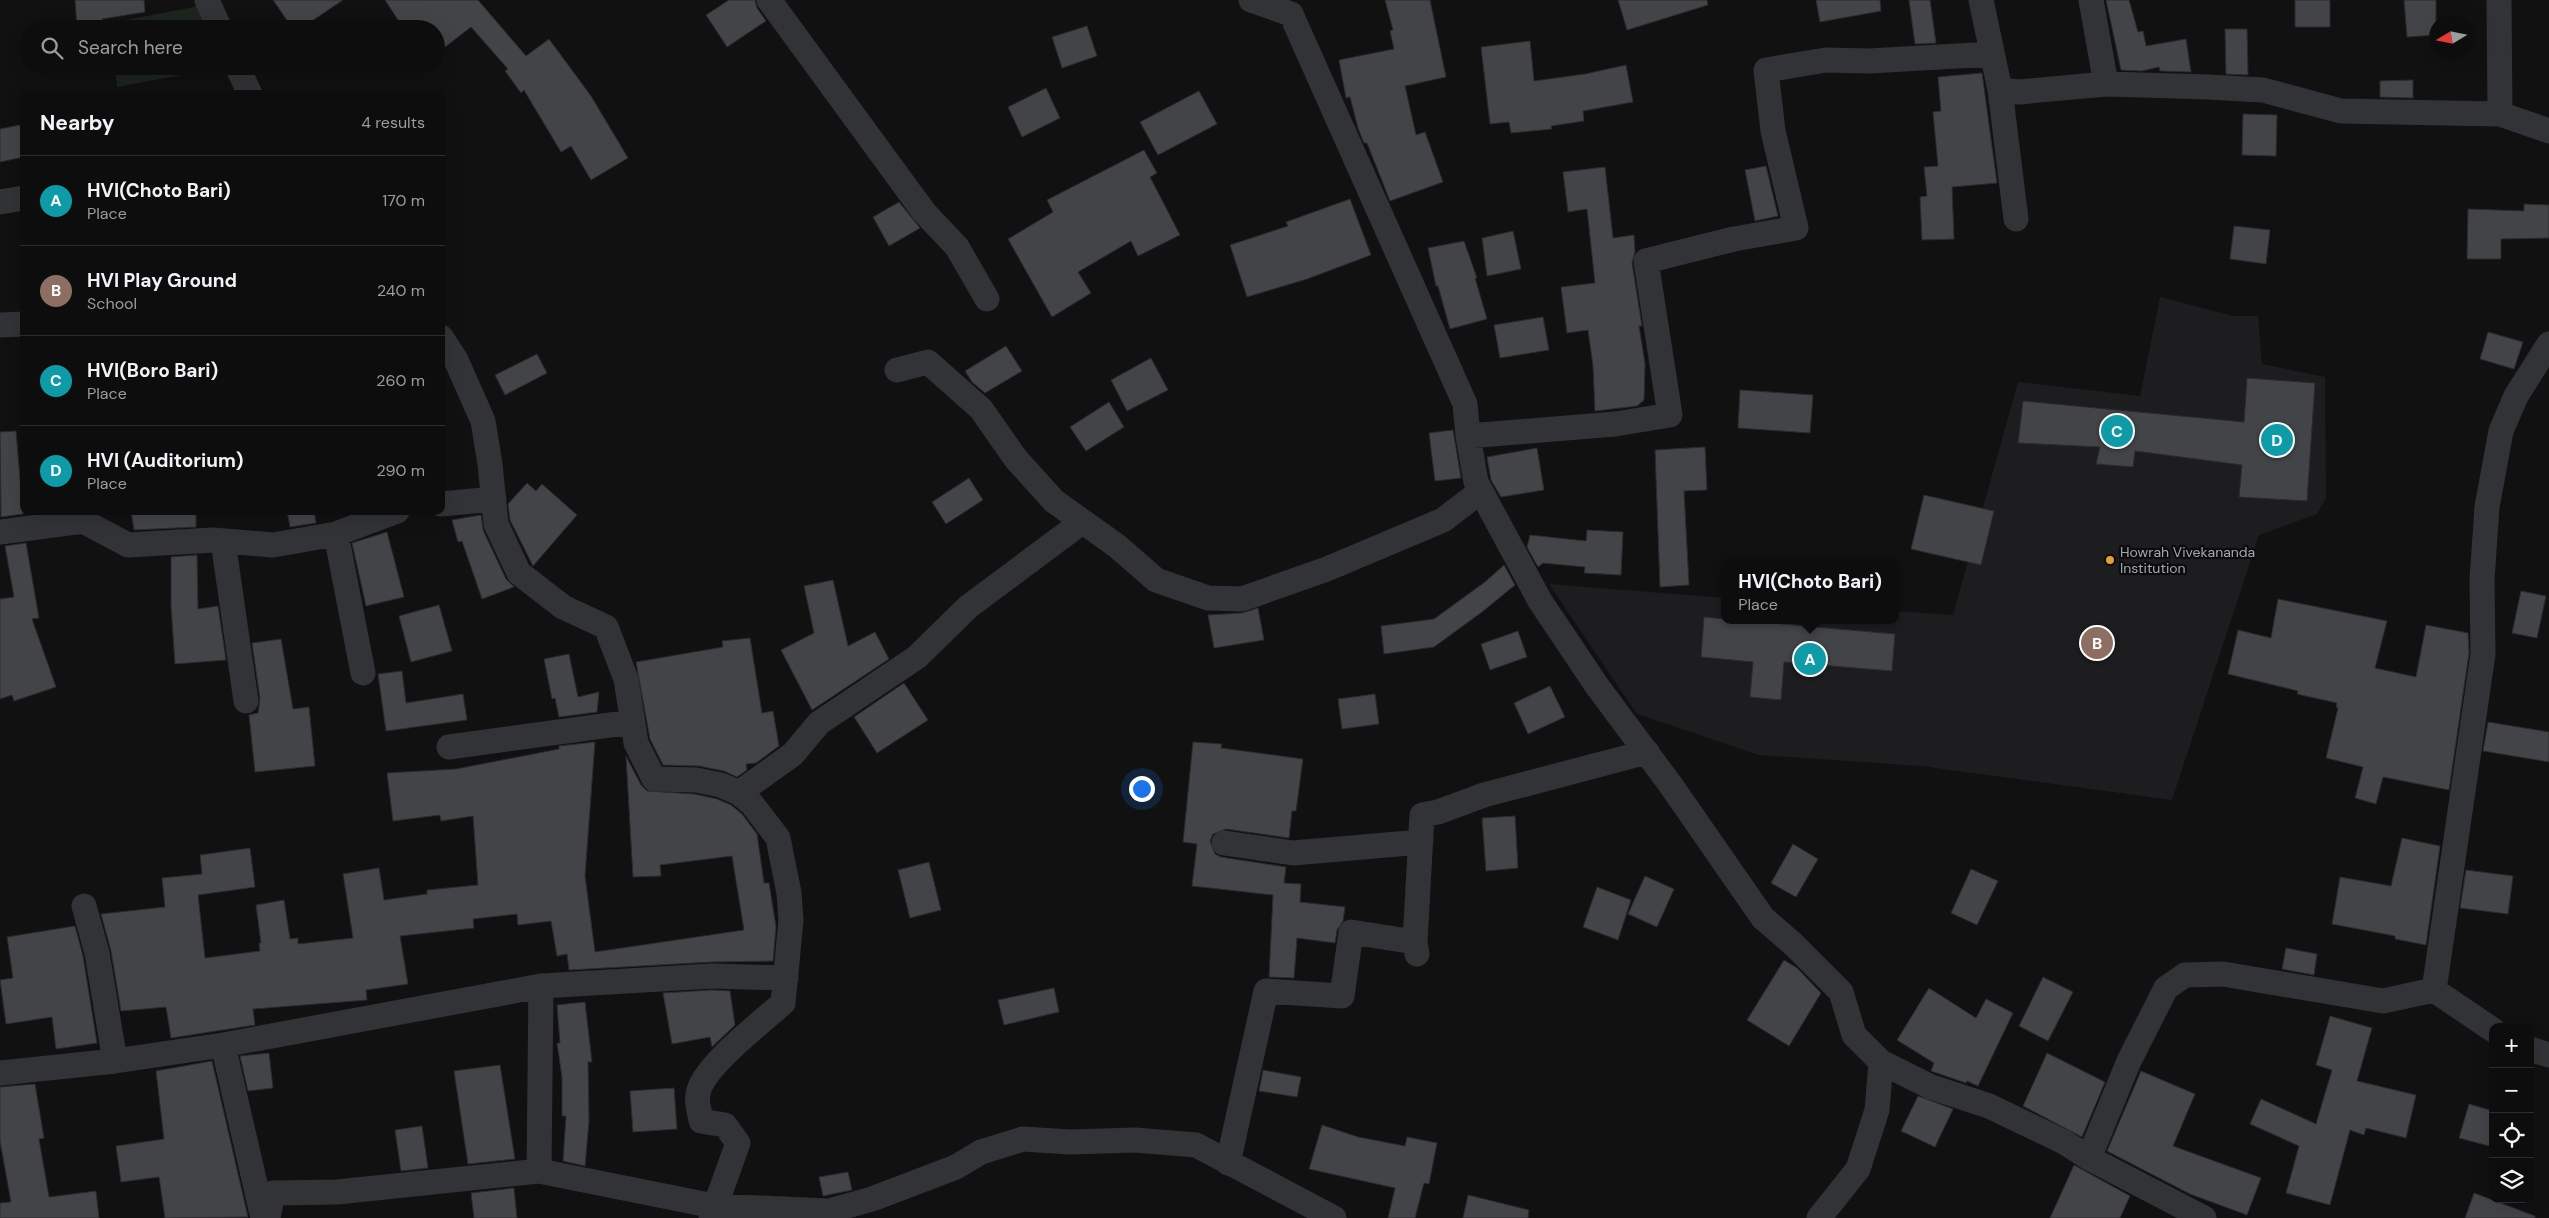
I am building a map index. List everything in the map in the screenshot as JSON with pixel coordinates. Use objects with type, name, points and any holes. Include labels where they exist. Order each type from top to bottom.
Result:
[{"type":"street","points":[[207,0],[216,20]]},
{"type":"street","points":[[769,0],[924,212],[957,247],[987,298]]},
{"type":"street","points":[[1251,0],[1292,14],[1465,404],[1476,482],[1540,601],[1597,686],[1647,752],[1763,918],[1793,944],[1841,992],[1854,1035],[1881,1062],[1931,1087],[1989,1106],[2064,1142],[2089,1158],[2204,1218]]},
{"type":"street","points":[[1981,0],[2000,90],[2016,219]]},
{"type":"street","points":[[2091,0],[2106,84]]},
{"type":"street","points":[[2499,0],[2500,114]]},
{"type":"street","points":[[1468,436],[1615,424],[1670,415],[1646,261],[1734,239],[1796,228],[1773,131],[1766,70],[1826,60],[1869,61],[1992,54]]},
{"type":"street","points":[[241,75],[248,90]]},
{"type":"street","points":[[2000,90],[2019,92],[2106,84],[2263,90],[2341,111],[2500,114],[2549,131]]},
{"type":"street","points":[[0,202],[20,199]]},
{"type":"street","points":[[0,325],[20,324]]},
{"type":"street","points":[[445,343],[456,360],[483,421],[496,524],[519,572],[562,607],[606,627],[626,679],[636,743],[654,779],[696,780],[721,784],[739,793],[752,804],[778,838],[789,893],[791,920],[783,1003],[713,1066],[704,1079],[698,1094],[701,1121],[725,1124],[738,1143],[712,1212]]},
{"type":"street","points":[[2434,990],[2483,654],[2482,580],[2486,506],[2501,432],[2516,396],[2549,344]]},
{"type":"street","points":[[897,370],[928,362],[981,409],[1016,459],[1054,501],[1117,546],[1156,580],[1208,598],[1242,599],[1336,565],[1443,520],[1481,491]]},
{"type":"street","points":[[445,504],[494,499]]},
{"type":"street","points":[[0,532],[83,521],[128,545],[223,541],[273,545],[336,534],[386,515]]},
{"type":"street","points":[[739,793],[792,754],[819,723],[917,656],[968,607],[1082,522]]},
{"type":"street","points":[[336,534],[363,673]]},
{"type":"street","points":[[223,541],[246,701]]},
{"type":"street","points":[[449,747],[632,722]]},
{"type":"street","points":[[1228,1163],[1266,991],[1342,996],[1351,932],[1416,948],[1422,815],[1438,812],[1484,795],[1647,752]]},
{"type":"street","points":[[1224,842],[1293,853],[1421,842]]},
{"type":"street","points":[[84,906],[97,953],[115,1061]]},
{"type":"street","points":[[2089,1158],[2129,1061],[2166,988],[2184,974],[2223,974],[2383,1001],[2434,990],[2489,1027]]},
{"type":"street","points":[[0,1073],[115,1061],[223,1045],[540,986],[712,976],[786,978]]},
{"type":"street","points":[[539,1171],[540,986]]},
{"type":"street","points":[[223,1045],[263,1218]]},
{"type":"street","points":[[2534,1050],[2549,1055]]},
{"type":"street","points":[[1819,1218],[1858,1169],[1878,1110],[1881,1062]]},
{"type":"street","points":[[268,1218],[273,1193],[346,1191],[539,1171],[712,1212],[829,1212],[872,1199],[956,1167],[981,1152],[1023,1139],[1070,1142],[1135,1140],[1196,1146],[1228,1163],[1307,1212],[1334,1218]]},
{"type":"shaded area","points":[[209,4],[216,20],[126,20]]},
{"type":"shaded area","points":[[116,75],[181,75],[117,87]]},
{"type":"shaded area","name":"Howrah Vivekananda Institution","points":[[2160,297],[2233,316],[2258,316],[2262,364],[2325,377],[2326,498],[2317,514],[2259,535],[2172,800],[1921,766],[1759,755],[1637,714],[1549,584],[1721,598],[1721,624],[1899,624],[1899,611],[1953,615],[2018,382],[2140,396]]},
{"type":"building","points":[[75,0],[144,0],[145,12],[102,20],[76,20]]},
{"type":"building","points":[[273,0],[343,0],[313,20],[287,20]]},
{"type":"building","points":[[385,0],[478,0],[526,56],[549,39],[591,96],[628,158],[591,180],[571,146],[561,152],[524,90],[521,93],[505,71],[508,69],[471,27],[445,47],[445,20],[398,20]]},
{"type":"building","points":[[729,0],[755,0],[757,8],[766,21],[727,47],[706,15]]},
{"type":"building","points":[[1385,0],[1430,0],[1446,77],[1405,86],[1416,135],[1425,132],[1443,182],[1390,201],[1367,143],[1364,143],[1358,128],[1350,97],[1346,98],[1339,60],[1394,49],[1390,31],[1393,30]]},
{"type":"building","points":[[1618,0],[1707,0],[1708,5],[1627,30]]},
{"type":"building","points":[[1816,0],[1880,0],[1881,11],[1820,22]]},
{"type":"building","points":[[1909,0],[1930,0],[1936,43],[1915,44]]},
{"type":"building","points":[[2106,0],[2129,0],[2138,32],[2143,31],[2146,46],[2186,39],[2191,72],[2160,71],[2159,67],[2142,71],[2121,70]]},
{"type":"building","points":[[2295,0],[2330,0],[2330,27],[2295,27]]},
{"type":"building","points":[[2404,0],[2436,0],[2436,15],[2429,15],[2429,35],[2407,37]]},
{"type":"building","points":[[1087,26],[1097,56],[1062,68],[1052,37]]},
{"type":"building","points":[[2225,29],[2247,29],[2248,75],[2226,74]]},
{"type":"building","points":[[1530,41],[1534,81],[1585,74],[1626,65],[1633,102],[1583,111],[1584,121],[1551,126],[1552,129],[1511,133],[1509,122],[1490,124],[1481,47]]},
{"type":"building","points":[[1982,73],[1997,183],[1952,187],[1954,239],[1922,240],[1920,197],[1927,196],[1924,167],[1938,166],[1933,112],[1941,111],[1938,77]]},
{"type":"building","points":[[2413,80],[2413,98],[2380,97],[2380,81]]},
{"type":"building","points":[[1046,88],[1060,118],[1022,137],[1008,107]]},
{"type":"building","points":[[1199,91],[1217,124],[1158,155],[1140,122]]},
{"type":"building","points":[[2243,114],[2277,115],[2276,156],[2242,155]]},
{"type":"building","points":[[20,125],[20,158],[0,162],[0,129]]},
{"type":"building","points":[[1144,150],[1157,173],[1150,177],[1180,235],[1138,256],[1131,241],[1078,272],[1091,293],[1052,317],[1008,239],[1053,212],[1047,200]]},
{"type":"building","points":[[1766,166],[1778,216],[1755,221],[1745,170]]},
{"type":"building","points":[[1605,167],[1613,238],[1634,235],[1635,252],[1632,263],[1642,326],[1639,326],[1645,364],[1644,400],[1637,406],[1595,411],[1593,366],[1588,330],[1567,333],[1561,287],[1595,283],[1587,209],[1568,212],[1563,172]]},
{"type":"building","points":[[1350,199],[1371,255],[1307,279],[1247,297],[1230,245],[1288,226],[1286,222]]},
{"type":"building","points":[[899,202],[920,228],[889,246],[873,217]]},
{"type":"building","points":[[2524,204],[2549,205],[2549,238],[2501,239],[2501,259],[2467,259],[2468,209],[2524,211]]},
{"type":"building","points":[[2234,226],[2270,230],[2266,264],[2230,259]]},
{"type":"building","points":[[1513,231],[1521,269],[1487,276],[1482,238]]},
{"type":"building","points":[[1464,241],[1477,278],[1475,278],[1487,319],[1450,329],[1438,286],[1436,286],[1428,248]]},
{"type":"building","points":[[1543,317],[1549,350],[1500,358],[1494,325]]},
{"type":"building","points":[[2488,332],[2523,342],[2514,369],[2480,359]]},
{"type":"building","points":[[1006,346],[1022,371],[985,393],[972,382],[965,371]]},
{"type":"building","points":[[537,354],[547,373],[505,395],[495,375]]},
{"type":"building","points":[[1151,358],[1168,390],[1127,411],[1111,380]]},
{"type":"building","points":[[2247,378],[2315,383],[2307,501],[2239,497],[2242,465],[2135,451],[2133,467],[2096,464],[2100,447],[2018,443],[2023,401],[2244,422]]},
{"type":"building","points":[[1740,390],[1813,395],[1810,433],[1738,428]]},
{"type":"building","points":[[1109,402],[1124,427],[1086,451],[1070,427]]},
{"type":"building","points":[[1453,430],[1461,478],[1435,481],[1429,433]]},
{"type":"building","points":[[16,431],[20,478],[20,514],[1,517],[0,432]]},
{"type":"building","points":[[1705,447],[1707,490],[1684,491],[1689,585],[1660,587],[1655,450]]},
{"type":"building","points":[[1537,448],[1544,490],[1501,497],[1491,480],[1487,457]]},
{"type":"building","points":[[969,478],[983,500],[946,524],[932,502]]},
{"type":"building","points":[[527,483],[536,491],[542,484],[577,515],[533,566],[510,520],[508,504]]},
{"type":"building","points":[[1924,495],[1994,511],[1981,565],[1911,549]]},
{"type":"building","points":[[132,515],[196,515],[196,527],[134,530]]},
{"type":"building","points":[[288,515],[315,515],[316,523],[290,527]]},
{"type":"building","points":[[481,515],[483,530],[506,579],[514,587],[482,599],[462,541],[458,542],[452,520]]},
{"type":"building","points":[[1587,530],[1623,532],[1621,575],[1584,573],[1585,567],[1543,563],[1538,567],[1527,547],[1530,535],[1586,541]]},
{"type":"building","points":[[387,532],[404,597],[366,606],[352,543]]},
{"type":"building","points":[[26,543],[39,618],[32,619],[56,687],[14,701],[12,695],[0,699],[0,599],[14,597],[5,546]]},
{"type":"building","points":[[197,555],[198,609],[218,606],[226,660],[175,664],[171,606],[171,557]]},
{"type":"building","points":[[1504,565],[1515,585],[1482,612],[1434,647],[1384,654],[1381,626],[1434,619],[1485,582]]},
{"type":"building","points":[[833,580],[848,646],[875,632],[889,659],[812,710],[781,650],[814,633],[804,586]]},
{"type":"building","points":[[2521,591],[2546,596],[2537,638],[2512,633]]},
{"type":"building","points":[[2278,599],[2387,621],[2375,668],[2416,677],[2426,625],[2468,633],[2469,653],[2449,790],[2383,777],[2376,804],[2355,798],[2363,767],[2326,758],[2338,708],[2336,707],[2337,703],[2297,694],[2298,691],[2228,674],[2238,630],[2271,638]]},
{"type":"building","points":[[439,605],[452,651],[411,662],[399,616]]},
{"type":"building","points":[[1258,608],[1264,640],[1214,648],[1208,615],[1242,613]]},
{"type":"building","points":[[1704,617],[1721,619],[1721,624],[1783,624],[1895,634],[1892,671],[1784,662],[1781,700],[1750,697],[1753,662],[1701,657]]},
{"type":"building","points":[[1518,631],[1527,657],[1490,670],[1481,644]]},
{"type":"building","points":[[750,638],[762,713],[773,711],[779,746],[756,763],[746,764],[747,770],[737,777],[724,771],[699,766],[663,765],[650,739],[636,662],[723,647],[722,641]]},
{"type":"building","points":[[281,639],[293,709],[309,707],[315,766],[255,772],[249,715],[258,713],[260,699],[252,643]]},
{"type":"building","points":[[569,654],[578,697],[599,692],[597,712],[559,717],[555,698],[552,699],[544,659]]},
{"type":"building","points":[[402,671],[406,703],[463,694],[467,720],[386,731],[378,674]]},
{"type":"building","points":[[904,683],[928,720],[877,753],[854,717]]},
{"type":"building","points":[[1550,686],[1565,717],[1528,734],[1514,703]]},
{"type":"building","points":[[1375,694],[1379,724],[1342,729],[1338,699]]},
{"type":"building","points":[[2488,722],[2549,732],[2549,762],[2483,751]]},
{"type":"building","points":[[595,742],[585,876],[595,952],[744,930],[732,856],[660,865],[661,876],[633,877],[626,756],[641,785],[647,791],[694,794],[717,799],[731,805],[742,814],[757,834],[764,883],[769,883],[776,927],[773,961],[711,962],[569,970],[567,954],[557,956],[551,921],[518,925],[517,914],[473,919],[474,928],[400,936],[408,984],[366,990],[367,1000],[253,1009],[255,1025],[171,1038],[166,1007],[121,1011],[111,951],[101,914],[165,907],[162,878],[202,874],[200,855],[250,848],[255,887],[198,895],[205,958],[260,951],[259,943],[261,943],[256,905],[284,900],[290,939],[298,938],[298,944],[353,938],[343,874],[379,868],[384,900],[427,894],[427,890],[478,885],[473,816],[441,821],[440,815],[393,821],[387,773],[456,769],[559,749],[559,746]]},
{"type":"building","points":[[1193,742],[1222,744],[1221,748],[1303,759],[1296,811],[1292,811],[1289,838],[1226,829],[1213,834],[1210,841],[1215,854],[1221,857],[1286,867],[1284,883],[1301,884],[1300,902],[1345,907],[1343,921],[1337,930],[1335,943],[1297,938],[1294,978],[1269,977],[1273,895],[1192,886],[1197,844],[1183,842]]},
{"type":"building","points":[[1515,816],[1518,868],[1486,871],[1482,818]]},
{"type":"building","points":[[2402,838],[2440,846],[2426,945],[2395,939],[2395,936],[2332,924],[2340,877],[2391,886]]},
{"type":"building","points":[[1793,844],[1818,859],[1796,897],[1771,883]]},
{"type":"building","points":[[929,862],[941,910],[910,918],[898,870]]},
{"type":"building","points":[[1971,869],[1998,881],[1977,925],[1951,913]]},
{"type":"building","points":[[2466,870],[2513,876],[2508,914],[2460,908]]},
{"type":"building","points":[[1645,876],[1674,889],[1657,927],[1628,914]]},
{"type":"building","points":[[1597,887],[1631,900],[1618,940],[1583,927]]},
{"type":"building","points":[[75,926],[83,956],[97,1043],[56,1049],[52,1017],[6,1024],[0,980],[13,978],[7,937]]},
{"type":"building","points":[[2286,948],[2317,954],[2314,975],[2282,969]]},
{"type":"building","points":[[1784,960],[1797,968],[1821,993],[1789,1046],[1747,1020]]},
{"type":"building","points":[[2043,977],[2073,992],[2048,1041],[2019,1026]]},
{"type":"building","points":[[1054,988],[1059,1012],[1004,1025],[998,1000]]},
{"type":"building","points":[[1929,988],[1976,1018],[1986,999],[2013,1013],[1978,1086],[1931,1071],[1934,1063],[1897,1040]]},
{"type":"building","points":[[712,990],[730,991],[735,1025],[712,1047],[710,1037],[672,1044],[663,993]]},
{"type":"building","points":[[585,1002],[592,1062],[588,1062],[589,1121],[585,1166],[563,1161],[566,1116],[562,1116],[562,1077],[557,1043],[560,1043],[557,1005]]},
{"type":"building","points":[[2330,1016],[2372,1028],[2357,1081],[2416,1095],[2406,1138],[2366,1128],[2364,1135],[2350,1130],[2330,1205],[2286,1193],[2299,1146],[2250,1124],[2261,1099],[2316,1124],[2332,1070],[2316,1065]]},
{"type":"building","points":[[269,1053],[273,1088],[248,1091],[240,1056]]},
{"type":"building","points":[[2047,1053],[2105,1082],[2082,1137],[2023,1106]]},
{"type":"building","points":[[212,1061],[248,1217],[165,1218],[159,1177],[121,1182],[116,1146],[164,1139],[156,1071]]},
{"type":"building","points":[[500,1065],[515,1159],[468,1164],[454,1071]]},
{"type":"building","points":[[1263,1070],[1301,1077],[1297,1097],[1259,1091]]},
{"type":"building","points":[[2141,1071],[2195,1094],[2173,1146],[2261,1178],[2247,1215],[2190,1194],[2107,1151]]},
{"type":"building","points":[[35,1084],[44,1138],[39,1139],[49,1197],[96,1191],[99,1218],[0,1218],[0,1203],[11,1202],[0,1141],[0,1087]]},
{"type":"building","points":[[674,1088],[677,1129],[633,1132],[630,1091]]},
{"type":"building","points":[[1918,1096],[1953,1109],[1935,1147],[1901,1131]]},
{"type":"building","points":[[2469,1104],[2489,1110],[2489,1146],[2459,1138]]},
{"type":"building","points":[[1322,1125],[1358,1137],[1405,1146],[1407,1137],[1437,1143],[1429,1184],[1424,1183],[1415,1218],[1388,1218],[1395,1188],[1309,1169]]},
{"type":"building","points":[[422,1126],[428,1168],[401,1171],[395,1130]]},
{"type":"building","points":[[2074,1165],[2130,1196],[2120,1218],[2050,1218]]},
{"type":"building","points":[[848,1172],[852,1190],[823,1196],[819,1177]]},
{"type":"building","points":[[514,1188],[517,1218],[474,1218],[471,1193]]},
{"type":"building","points":[[2474,1193],[2489,1199],[2489,1203],[2501,1203],[2535,1216],[2535,1218],[2465,1218]]},
{"type":"building","points":[[1468,1195],[1529,1210],[1528,1218],[1463,1218]]},
{"type":"place","name":"HVI(Boro Bari)","points":[[2117,431]]},
{"type":"place","name":"HVI (Auditorium)","points":[[2277,440]]},
{"type":"place","name":"Howrah Vivekananda Institution","points":[[2110,560]]},
{"type":"place","name":"HVI Play Ground","points":[[2097,643]]},
{"type":"place","name":"HVI(Choto Bari)","points":[[1810,659]]}]
